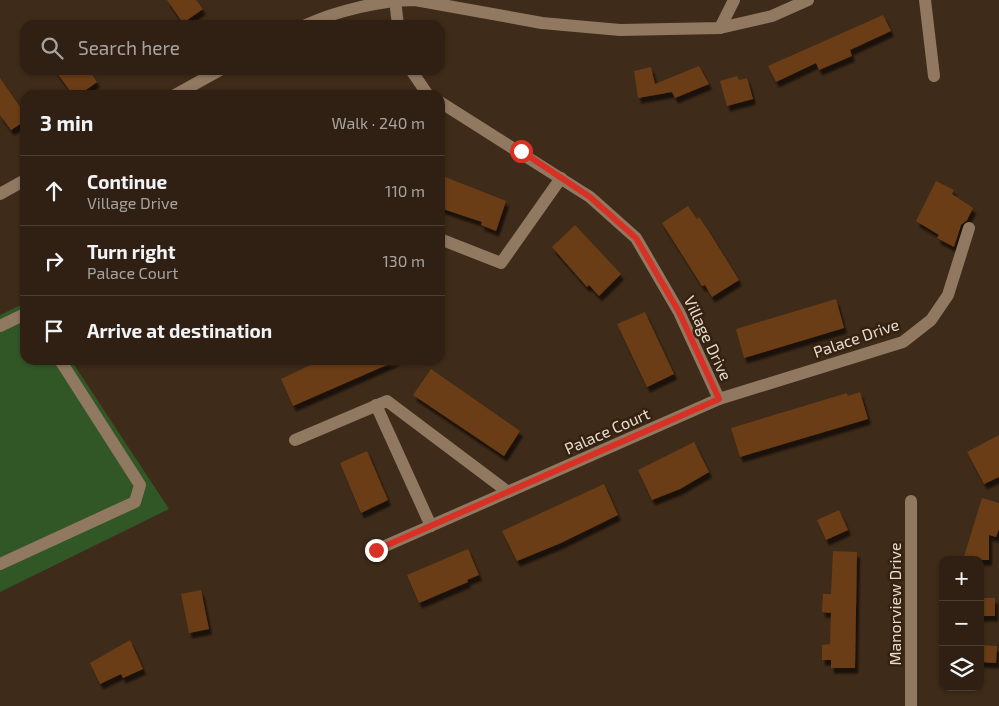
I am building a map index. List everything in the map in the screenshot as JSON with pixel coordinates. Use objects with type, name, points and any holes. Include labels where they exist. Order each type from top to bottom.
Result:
[{"type":"street","points":[[322,20],[359,8],[396,0],[415,0],[542,23],[620,30],[720,28],[772,16],[808,0]]},
{"type":"street","points":[[396,0],[398,20]]},
{"type":"street","points":[[720,28],[734,0]]},
{"type":"street","points":[[925,0],[934,76]]},
{"type":"street","points":[[184,90],[211,75]]},
{"type":"street","points":[[414,75],[425,90]]},
{"type":"street","name":"Village Drive","points":[[445,105],[590,197],[636,238],[679,312],[719,399]]},
{"type":"street","points":[[445,241],[501,262],[561,178]]},
{"type":"street","points":[[0,194],[20,183]]},
{"type":"street","name":"Palace Drive","points":[[719,399],[903,342],[932,320],[948,294],[969,228]]},
{"type":"street","points":[[0,326],[20,316]]},
{"type":"street","points":[[0,564],[135,502],[140,485],[63,365]]},
{"type":"street","name":"Palace Court","points":[[376,550],[719,399]]},
{"type":"street","points":[[295,440],[387,401],[508,492]]},
{"type":"street","points":[[376,405],[431,526]]},
{"type":"street","name":"Manorview Drive","points":[[911,501],[911,706]]},
{"type":"green space","points":[[20,305],[20,365],[74,365],[169,509],[0,592],[0,315]]},
{"type":"building","points":[[167,0],[196,0],[203,9],[187,20],[181,20]]},
{"type":"building","points":[[883,15],[891,31],[850,50],[852,56],[819,70],[816,63],[776,82],[768,66]]},
{"type":"building","points":[[699,66],[709,84],[675,98],[672,92],[638,98],[634,71],[651,67],[655,84]]},
{"type":"building","points":[[59,75],[92,75],[97,82],[86,90],[69,90]]},
{"type":"building","points":[[737,76],[739,80],[747,78],[753,99],[727,106],[720,81]]},
{"type":"building","points":[[0,78],[20,107],[20,124],[11,130],[0,115]]},
{"type":"building","points":[[445,177],[506,201],[496,231],[481,225],[482,222],[445,210]]},
{"type":"building","points":[[936,181],[954,190],[952,194],[973,208],[967,220],[961,225],[954,247],[937,238],[939,235],[916,221]]},
{"type":"building","points":[[688,206],[708,230],[739,280],[712,297],[705,285],[702,286],[662,223]]},
{"type":"building","points":[[575,225],[621,274],[599,296],[589,285],[587,287],[552,247]]},
{"type":"building","points":[[836,299],[844,328],[744,358],[736,329]]},
{"type":"building","points":[[645,312],[674,374],[647,387],[617,324]]},
{"type":"building","points":[[310,365],[387,365],[293,406],[281,379]]},
{"type":"building","points":[[431,369],[520,431],[504,456],[413,395]]},
{"type":"building","points":[[860,392],[868,419],[740,457],[731,428],[847,393],[848,396]]},
{"type":"building","points":[[999,435],[999,477],[984,484],[967,452]]},
{"type":"building","points":[[694,442],[709,472],[680,489],[652,500],[638,470]]},
{"type":"building","points":[[367,451],[388,500],[361,513],[340,463]]},
{"type":"building","points":[[604,484],[618,515],[561,543],[517,561],[502,531]]},
{"type":"building","points":[[982,498],[999,503],[999,529],[996,537],[989,535],[989,560],[984,560],[984,556],[964,556]]},
{"type":"building","points":[[839,510],[848,530],[826,540],[817,520]]},
{"type":"building","points":[[468,549],[479,575],[467,580],[468,582],[419,603],[407,575]]},
{"type":"building","points":[[833,551],[857,552],[855,668],[831,668],[831,660],[822,660],[822,645],[830,644],[831,613],[822,612],[823,594],[831,594]]},
{"type":"building","points":[[201,590],[209,629],[189,633],[181,594]]},
{"type":"building","points":[[984,598],[995,598],[995,616],[984,616]]},
{"type":"building","points":[[130,640],[143,669],[123,678],[121,674],[100,684],[90,663]]},
{"type":"building","points":[[984,645],[997,646],[996,663],[984,662]]},
{"type":"route","points":[[376,550],[719,399],[679,312],[636,238],[590,197],[521,151]]}]
